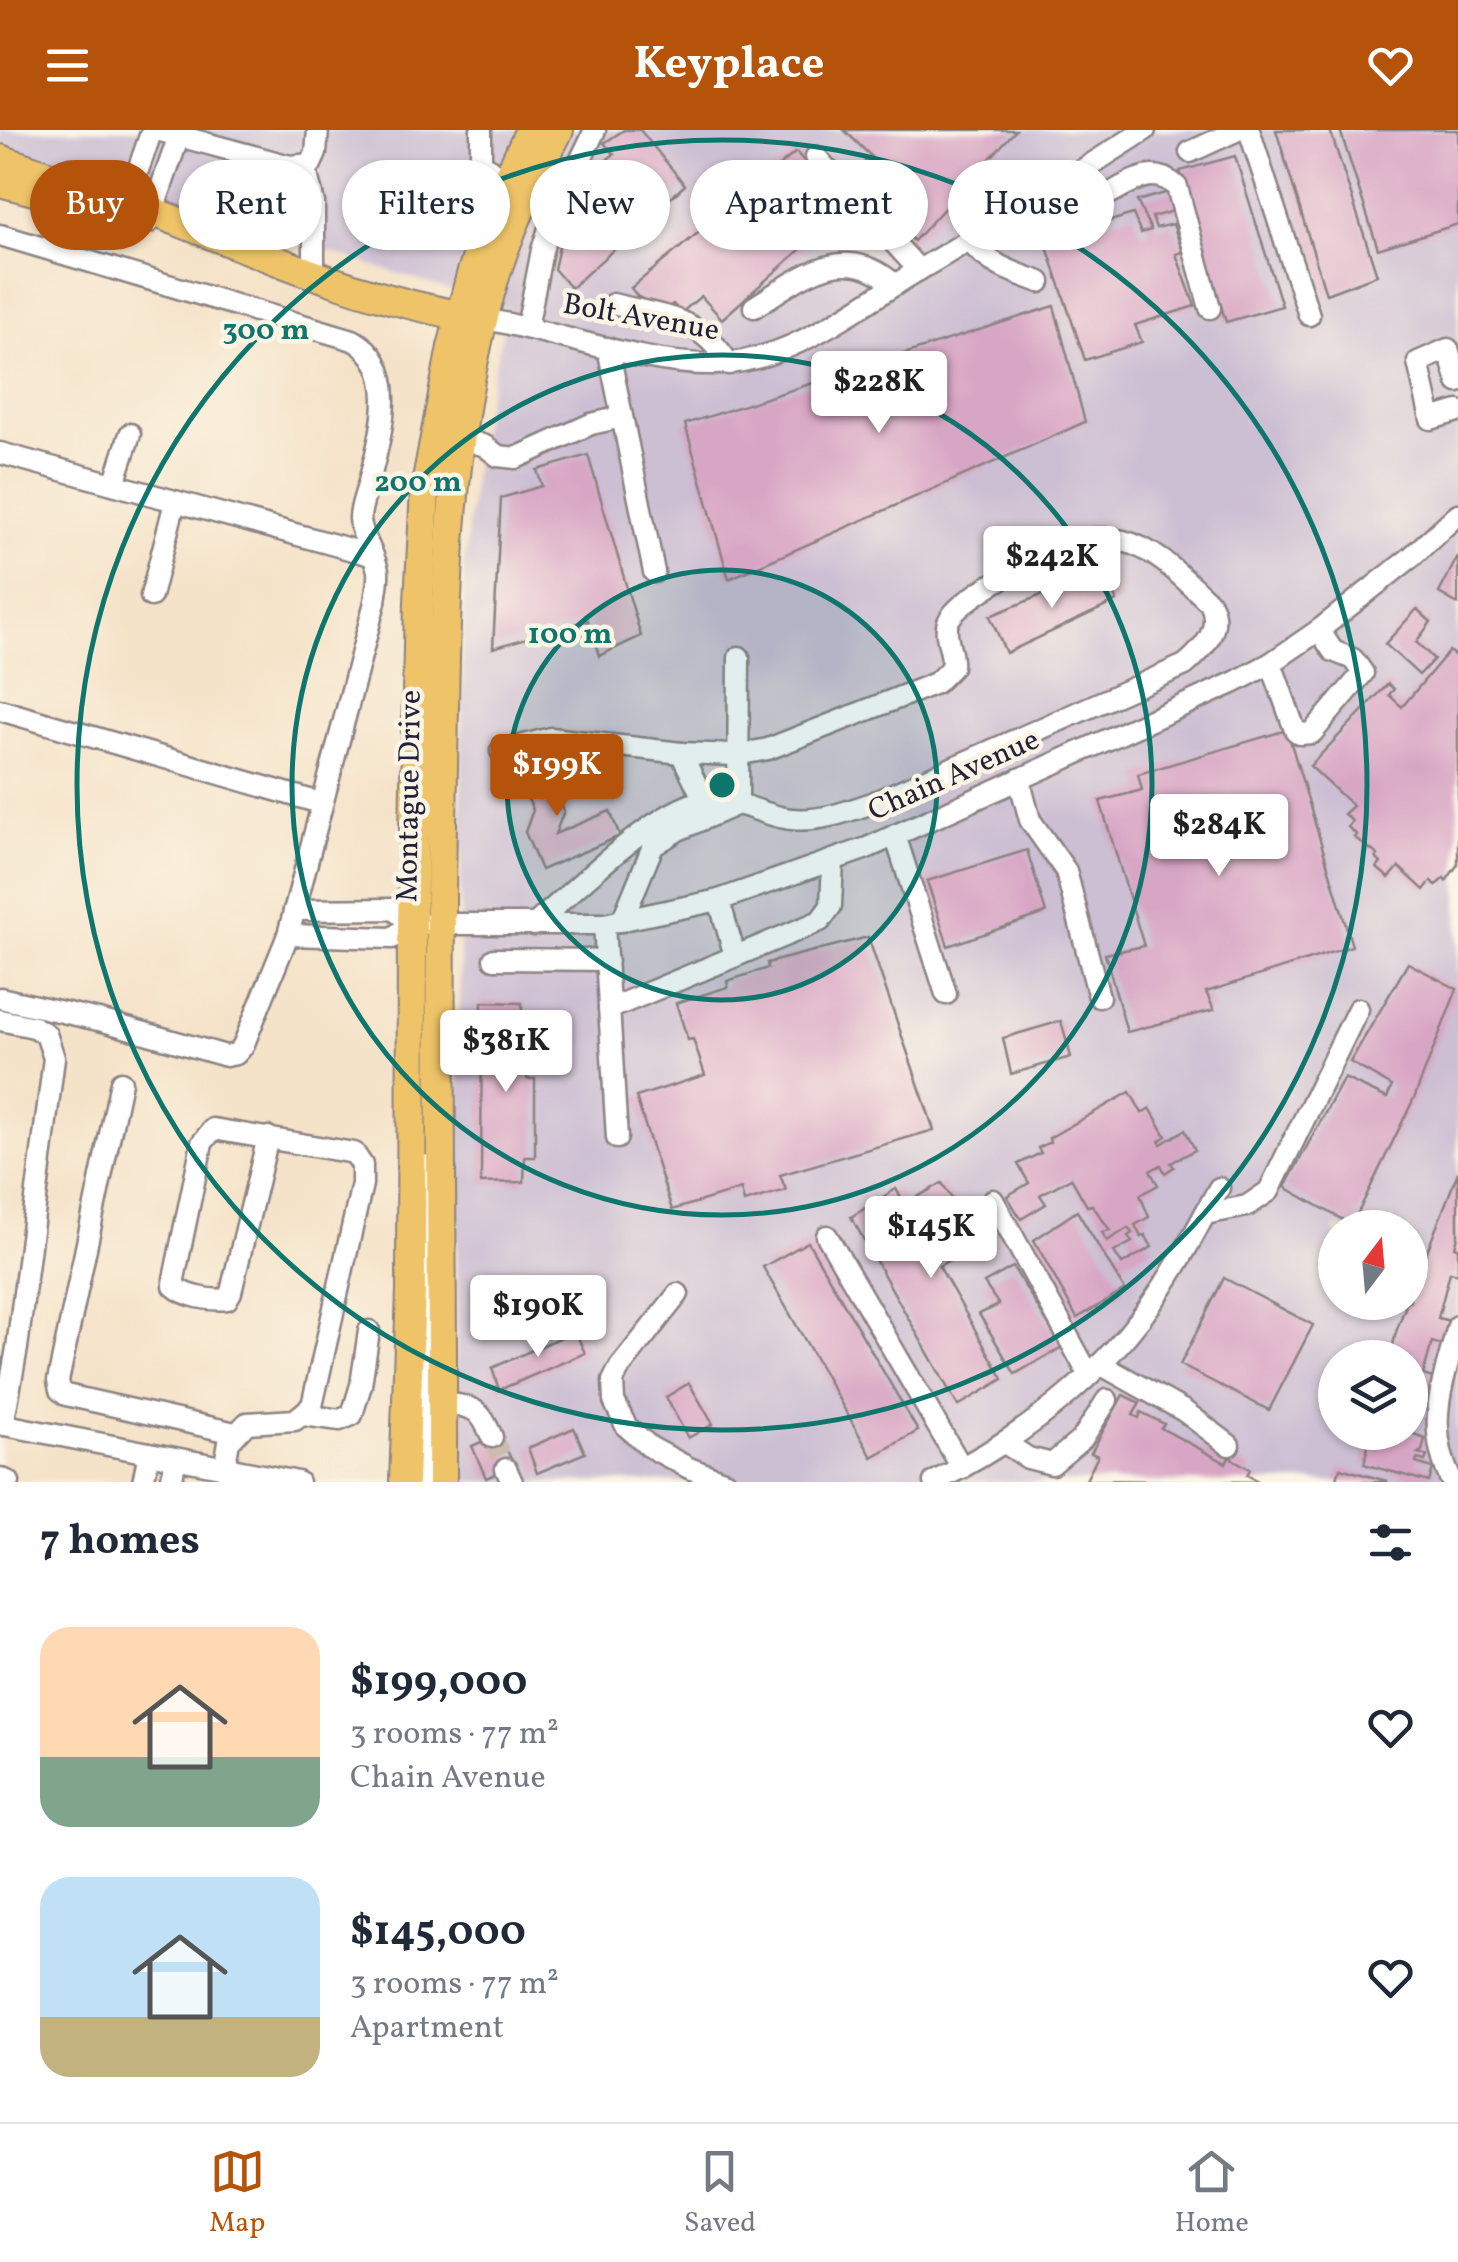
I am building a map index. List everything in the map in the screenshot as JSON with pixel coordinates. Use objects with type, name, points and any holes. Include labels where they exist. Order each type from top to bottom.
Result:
[{"type":"main road","name":"Montague Drive","points":[[510,172],[530,130]]},
{"type":"main road","name":"Montague Drive","points":[[442,1482],[440,924],[447,554],[472,317],[494,281],[522,208],[559,130]]},
{"type":"main road","points":[[0,159],[30,171]]},
{"type":"main road","points":[[0,182],[30,189]]},
{"type":"main road","points":[[159,220],[358,291],[472,317]]},
{"type":"main road","name":"Montague Drive","points":[[404,1482],[411,1290],[412,924],[425,490],[489,250]]},
{"type":"street","points":[[148,160],[155,130],[180,133],[261,160]]},
{"type":"street","points":[[313,160],[318,130]]},
{"type":"street","points":[[481,130],[481,160]]},
{"type":"street","points":[[580,160],[595,130]]},
{"type":"street","name":"Bolt Avenue","points":[[1098,160],[1145,130]]},
{"type":"street","points":[[1190,152],[1238,130]]},
{"type":"street","points":[[1249,130],[1309,315]]},
{"type":"street","points":[[159,172],[180,133]]},
{"type":"street","points":[[816,156],[919,270]]},
{"type":"street","points":[[1114,192],[1155,174],[1166,176],[1176,186],[1210,308]]},
{"type":"street","points":[[522,208],[530,210]]},
{"type":"street","points":[[0,235],[364,346],[382,374],[383,396],[377,448],[360,519],[378,570],[375,602],[288,935],[250,1033],[236,1054],[226,1056],[103,1021],[0,998]]},
{"type":"street","points":[[314,250],[314,274]]},
{"type":"street","points":[[527,328],[542,250]]},
{"type":"street","name":"Bolt Avenue","points":[[472,317],[608,348],[685,362],[729,364],[814,336],[955,250]]},
{"type":"street","points":[[979,250],[997,266],[1040,282]]},
{"type":"street","points":[[754,307],[813,271],[835,263],[854,264],[881,273],[895,285]]},
{"type":"street","points":[[613,304],[699,329],[714,340],[729,364]]},
{"type":"street","points":[[608,348],[654,572]]},
{"type":"street","points":[[1458,382],[1448,349],[1418,362],[1431,420],[1458,411]]},
{"type":"street","points":[[461,438],[485,446],[498,456],[516,458],[591,424],[622,417]]},
{"type":"street","points":[[114,484],[130,434]]},
{"type":"street","points":[[0,453],[372,555]]},
{"type":"street","points":[[151,596],[175,502]]},
{"type":"street","name":"Chain Avenue","points":[[412,924],[613,922],[719,900],[833,860],[1271,663],[1410,558],[1458,514]]},
{"type":"street","points":[[500,751],[551,738],[681,753],[736,755],[809,735],[936,683],[952,667],[946,631],[949,620],[970,597],[1016,571],[1094,539],[1121,540],[1147,549],[1210,603],[1216,614],[1214,628],[1202,651],[1185,664],[875,802],[841,814],[790,819],[738,804],[704,800],[652,827],[534,925]]},
{"type":"street","points":[[1271,663],[1295,730],[1300,734],[1312,733],[1362,673],[1353,659],[1332,651],[1319,630]]},
{"type":"street","points":[[738,804],[739,657]]},
{"type":"street","points":[[0,710],[320,803]]},
{"type":"street","points":[[681,753],[704,800]]},
{"type":"street","points":[[1019,779],[1030,820],[1066,871],[1099,997]]},
{"type":"street","points":[[616,1138],[607,960],[613,922],[653,846],[678,830],[738,804]]},
{"type":"street","points":[[895,835],[946,994]]},
{"type":"street","points":[[609,1009],[820,921],[828,914],[834,883],[833,860]]},
{"type":"street","points":[[719,900],[736,956]]},
{"type":"street","points":[[288,935],[392,938],[412,924],[393,909],[294,910]]},
{"type":"street","points":[[423,1482],[430,960],[440,924]]},
{"type":"street","points":[[494,959],[607,960]]},
{"type":"street","points":[[1204,1214],[1247,1206],[1268,1190],[1358,1009]]},
{"type":"street","points":[[0,1020],[34,1027],[46,1034],[54,1058],[1,1424],[293,1482]]},
{"type":"street","points":[[121,1082],[58,1381],[60,1390],[66,1395],[235,1434]]},
{"type":"street","points":[[268,1137],[227,1299],[181,1292],[174,1286],[204,1137],[213,1129],[268,1137],[354,1153],[362,1165],[362,1184],[316,1396],[303,1415]]},
{"type":"street","points":[[934,1482],[1022,1433],[1094,1370],[1124,1339],[1173,1272],[1219,1188]]},
{"type":"street","points":[[993,1200],[1094,1370],[1184,1411],[1229,1445]]},
{"type":"street","points":[[827,1236],[962,1468]]},
{"type":"street","points":[[678,1294],[620,1367],[613,1382],[614,1401],[626,1426],[650,1447],[726,1482]]},
{"type":"street","points":[[1452,1482],[1437,1448],[1437,1430],[1458,1326]]},
{"type":"street","points":[[224,1469],[229,1442],[248,1423],[281,1422],[303,1415],[340,1420],[352,1415],[361,1386],[369,1331]]},
{"type":"street","points":[[1005,1443],[1028,1458],[1052,1464],[1082,1439],[1107,1400]]},
{"type":"street","points":[[442,1403],[470,1406],[484,1419],[492,1438]]},
{"type":"street","points":[[143,1482],[149,1453]]},
{"type":"street","points":[[171,1482],[176,1459]]},
{"type":"street","points":[[0,1478],[9,1482]]},
{"type":"shaded area","points":[[0,130],[1458,130],[1458,1482],[455,1482],[464,565],[477,442],[508,309],[322,249],[322,160],[179,160],[179,203],[159,197],[159,160],[44,160],[0,146]]},
{"type":"building","points":[[624,130],[640,130],[665,160],[607,160],[614,154],[604,143]]},
{"type":"building","points":[[844,130],[1016,130],[988,160],[948,160],[948,204],[928,226],[928,160],[867,160],[871,156]]},
{"type":"building","points":[[1276,130],[1330,130],[1377,275],[1326,294]]},
{"type":"building","points":[[1340,130],[1458,130],[1458,224],[1378,249]]},
{"type":"building","points":[[796,152],[803,160],[786,160]]},
{"type":"building","points":[[1235,156],[1282,306],[1226,322],[1180,171]]},
{"type":"building","points":[[670,167],[685,185],[670,199]]},
{"type":"building","points":[[1172,191],[1180,209],[1152,217],[1156,228],[1173,224],[1183,252],[1176,254],[1195,306],[1135,325],[1142,342],[1085,360],[1048,250],[1114,250],[1114,220],[1133,214],[1141,233],[1151,230],[1137,201]]},
{"type":"building","points":[[690,239],[690,250],[800,250],[722,319],[701,296],[681,313],[673,304],[664,310],[637,296],[631,288]]},
{"type":"building","points":[[558,250],[613,250],[571,288],[554,269]]},
{"type":"building","points":[[1054,306],[1085,422],[729,579],[685,424]]},
{"type":"building","points":[[588,455],[641,636],[599,656],[588,620],[493,648],[501,498],[542,486],[537,470]]},
{"type":"building","points":[[1458,556],[1458,604],[1439,593]]},
{"type":"building","points":[[1103,570],[1117,601],[1006,653],[990,616]]},
{"type":"building","points":[[1417,609],[1431,622],[1416,642],[1434,659],[1419,675],[1385,644]]},
{"type":"building","points":[[1449,651],[1458,658],[1458,864],[1446,881],[1444,878],[1436,885],[1431,881],[1424,890],[1399,867],[1389,878],[1377,868],[1381,863],[1378,855],[1354,837],[1357,835],[1348,827],[1352,821],[1344,814],[1353,806],[1310,766],[1388,684],[1394,689],[1389,695],[1402,707]]},
{"type":"building","points":[[1287,730],[1352,946],[1206,992],[1214,1010],[1127,1032],[1105,954],[1144,946],[1100,801],[1142,790],[1138,774]]},
{"type":"building","points":[[538,754],[564,811],[555,834],[610,811],[620,836],[541,870],[525,832],[533,810],[512,764]]},
{"type":"building","points":[[1027,850],[1046,913],[948,946],[927,881]]},
{"type":"building","points":[[868,937],[934,1130],[780,1175],[786,1190],[744,1202],[741,1189],[672,1210],[636,1097],[705,1075],[676,1003],[728,987],[727,981],[768,968],[767,963]]},
{"type":"building","points":[[1408,963],[1457,989],[1415,1096],[1359,1210],[1326,1210],[1285,1187],[1344,1078],[1387,1098],[1392,1086],[1350,1062]]},
{"type":"building","points":[[482,1002],[522,1003],[522,1013],[526,1014],[527,1079],[535,1079],[535,1157],[525,1157],[524,1182],[481,1183]]},
{"type":"building","points":[[1061,1021],[1071,1057],[1011,1074],[1003,1038]]},
{"type":"building","points":[[1130,1092],[1142,1113],[1150,1108],[1166,1136],[1159,1141],[1161,1144],[1185,1130],[1195,1150],[1171,1163],[1174,1167],[1165,1173],[1161,1165],[1150,1171],[1158,1185],[1140,1195],[1149,1217],[1135,1225],[1152,1247],[1122,1264],[1114,1252],[1132,1242],[1128,1236],[1132,1233],[1128,1228],[1107,1241],[1102,1232],[1110,1230],[1092,1205],[1087,1206],[1071,1178],[1040,1195],[1046,1204],[1021,1219],[1007,1196],[1029,1183],[1018,1164],[1041,1153],[1038,1148],[1050,1142],[1049,1138]]},
{"type":"building","points":[[1458,1172],[1458,1274],[1450,1272],[1438,1318],[1454,1322],[1448,1347],[1432,1342],[1428,1357],[1428,1340],[1394,1340],[1400,1320],[1428,1320],[1428,1249]]},
{"type":"building","points":[[942,1183],[962,1214],[969,1210],[987,1238],[939,1266],[1003,1379],[958,1406],[851,1217],[896,1189],[905,1204]]},
{"type":"building","points":[[1077,1211],[1125,1290],[1077,1318],[1034,1240]]},
{"type":"building","points":[[808,1242],[918,1431],[872,1457],[763,1267]]},
{"type":"building","points":[[1013,1267],[1062,1347],[1015,1374],[979,1314],[999,1305],[984,1283]]},
{"type":"building","points":[[1224,1278],[1313,1325],[1269,1410],[1180,1365]]},
{"type":"building","points":[[575,1331],[585,1353],[499,1390],[492,1368]]},
{"type":"building","points":[[1428,1377],[1439,1380],[1432,1405],[1428,1404]]},
{"type":"building","points":[[689,1383],[713,1424],[688,1438],[666,1397]]},
{"type":"building","points":[[1123,1395],[1140,1403],[1133,1415],[1139,1418],[1141,1412],[1164,1424],[1161,1428],[1226,1463],[1229,1457],[1250,1469],[1247,1475],[1260,1482],[1086,1480],[1098,1456],[1091,1453]]},
{"type":"building","points":[[574,1428],[585,1453],[537,1473],[528,1448]]},
{"type":"building","points":[[500,1434],[514,1466],[486,1478],[472,1446]]},
{"type":"building","points":[[1367,1450],[1422,1450],[1418,1453],[1427,1456],[1425,1461],[1417,1459],[1416,1463],[1433,1468],[1429,1482],[1364,1464]]},
{"type":"building","points":[[1340,1468],[1387,1481],[1387,1482],[1336,1482]]},
{"type":"tunnel","points":[[492,1437],[506,1469]]}]
